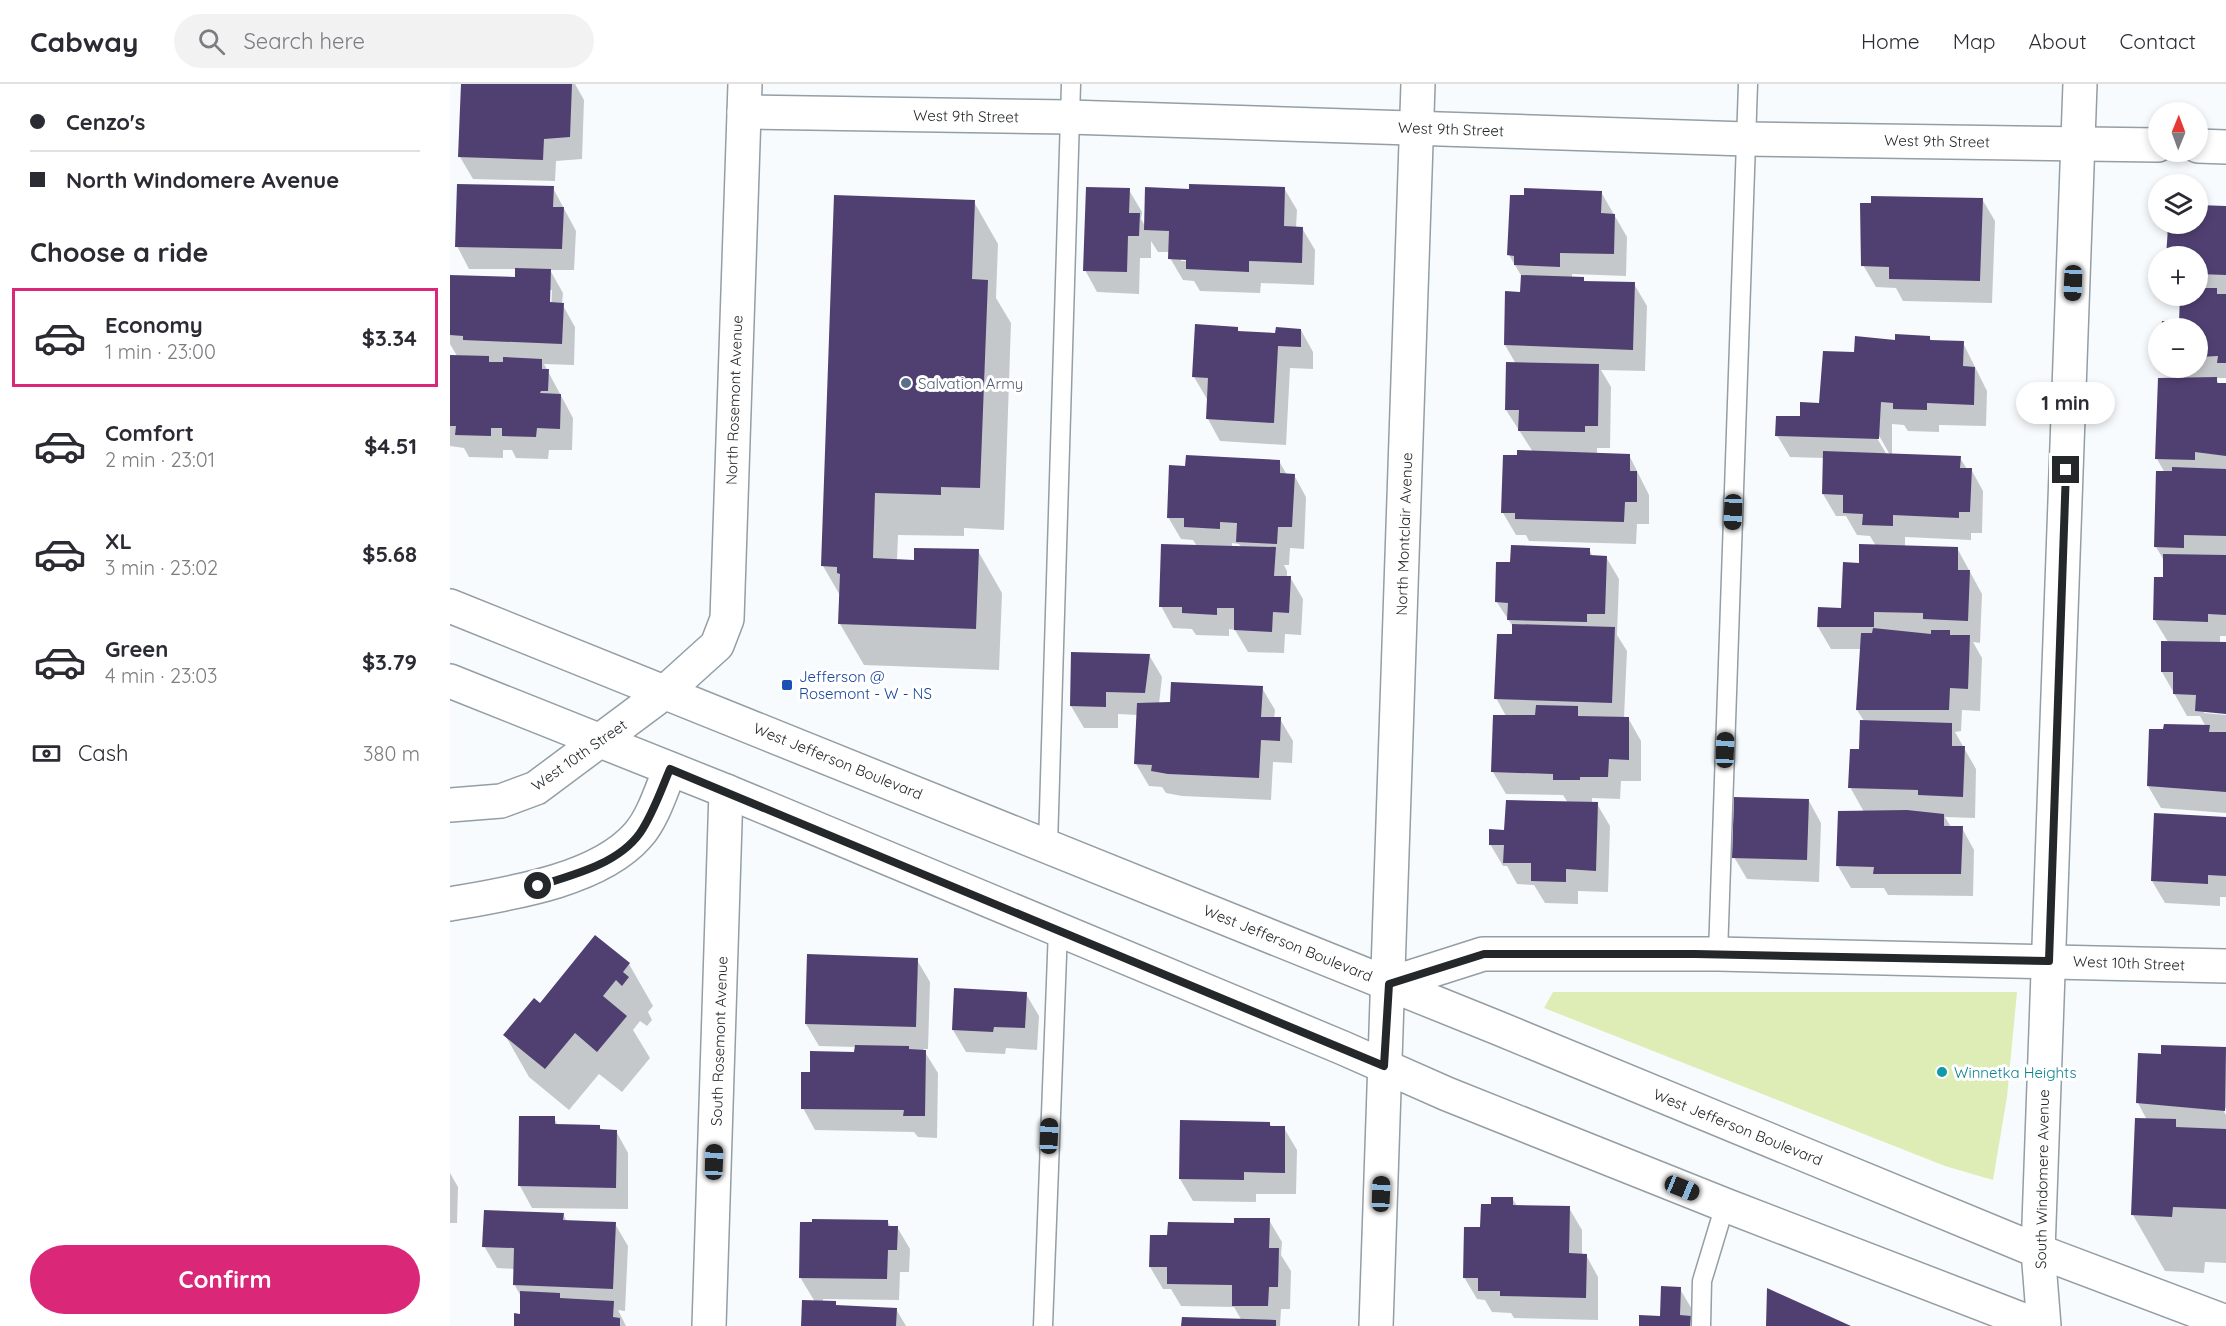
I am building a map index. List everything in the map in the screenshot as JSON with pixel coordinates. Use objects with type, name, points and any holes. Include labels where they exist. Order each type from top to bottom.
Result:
[{"type":"street","name":"North Montclair Avenue","points":[[1376,1326],[1418,84]]},
{"type":"street","name":"South Windomere Avenue","points":[[2044,1326],[2038,1251],[2080,84]]},
{"type":"street","name":"West 9th Street","points":[[745,98],[1069,117],[1746,139],[2148,145]]},
{"type":"street","name":"North Rosemont Avenue","points":[[665,692],[717,645],[727,619],[745,98]]},
{"type":"street","points":[[2208,146],[2226,147]]},
{"type":"street","name":"West Jefferson Boulevard","points":[[450,606],[1048,845],[2038,1251],[2226,1323]]},
{"type":"street","points":[[450,681],[726,791],[1446,1094],[2038,1326]]},
{"type":"street","name":"West 10th Street","points":[[450,805],[501,801],[536,788],[665,692]]},
{"type":"street","points":[[450,904],[518,892],[577,874],[621,852],[639,834],[653,810],[670,769]]},
{"type":"street","name":"South Rosemont Avenue","points":[[709,1326],[726,791]]},
{"type":"street","name":"West 10th Street","points":[[1389,984],[1484,954],[1718,954],[2226,966]]},
{"type":"lane","points":[[1048,845],[1071,84]]},
{"type":"lane","points":[[1718,954],[1748,84]]},
{"type":"lane","points":[[1043,1326],[1058,929]]},
{"type":"lane","points":[[1701,1326],[1702,1281],[1725,1205]]},
{"type":"green space","points":[[1553,992],[2017,992],[2007,1097],[1993,1180],[1945,1166],[1544,1008]]},
{"type":"building","points":[[461,84],[572,84],[570,137],[544,139],[543,160],[458,157]]},
{"type":"building","points":[[457,184],[554,186],[553,207],[564,207],[562,249],[455,247]]},
{"type":"building","points":[[1189,184],[1285,187],[1284,226],[1303,227],[1302,263],[1249,261],[1249,272],[1186,269],[1186,260],[1168,259],[1169,231],[1144,230],[1145,187],[1189,189]]},
{"type":"building","points":[[1086,187],[1130,188],[1129,213],[1140,213],[1139,236],[1128,236],[1127,272],[1083,271]]},
{"type":"building","points":[[1524,188],[1602,191],[1601,213],[1615,214],[1614,254],[1560,253],[1560,267],[1514,265],[1514,256],[1507,255],[1510,195],[1524,195]]},
{"type":"building","name":"Salvation Army","points":[[834,195],[975,200],[972,279],[988,280],[980,488],[941,487],[941,495],[875,493],[873,558],[914,560],[914,548],[979,549],[976,629],[838,624],[840,574],[837,573],[837,567],[821,566]]},
{"type":"building","points":[[1871,196],[1983,198],[1980,281],[1889,279],[1889,267],[1861,266],[1860,203],[1871,203]]},
{"type":"building","points":[[2208,205],[2226,206],[2226,275],[2208,274],[2208,246],[2167,246],[2168,234],[2208,234]]},
{"type":"building","points":[[515,268],[551,269],[550,302],[564,303],[562,344],[463,340],[463,336],[450,335],[450,275],[515,277]]},
{"type":"building","points":[[1521,275],[1584,277],[1584,281],[1635,282],[1633,350],[1504,345],[1505,291],[1520,292]]},
{"type":"building","points":[[2208,288],[2217,288],[2217,294],[2226,294],[2226,363],[2217,363],[2218,356],[2208,356],[2208,318],[2179,318],[2180,306],[2208,306]]},
{"type":"building","points":[[1195,324],[1238,327],[1238,331],[1275,333],[1276,327],[1301,329],[1301,347],[1278,346],[1274,423],[1206,419],[1208,378],[1192,377]]},
{"type":"building","points":[[1895,334],[1930,336],[1930,340],[1964,341],[1963,366],[1975,367],[1974,405],[1927,403],[1927,410],[1893,409],[1893,403],[1881,402],[1879,439],[1775,436],[1776,416],[1800,416],[1800,402],[1819,403],[1823,351],[1854,352],[1855,336],[1895,340]]},
{"type":"building","points":[[450,355],[489,356],[489,362],[503,362],[503,357],[542,359],[542,369],[549,369],[548,391],[540,393],[561,394],[560,429],[537,428],[536,437],[502,436],[502,428],[491,428],[491,436],[455,435],[456,426],[450,426]]},
{"type":"building","points":[[1506,362],[1599,364],[1598,426],[1585,426],[1585,432],[1518,431],[1519,410],[1505,410]]},
{"type":"building","points":[[2217,377],[2217,383],[2226,383],[2226,456],[2195,452],[2195,460],[2155,459],[2158,378]]},
{"type":"building","points":[[1517,450],[1630,454],[1630,471],[1637,471],[1637,502],[1625,502],[1624,522],[1515,519],[1515,513],[1501,513],[1503,455],[1517,455]]},
{"type":"building","points":[[1823,451],[1961,456],[1960,468],[1972,468],[1970,512],[1959,512],[1959,518],[1893,515],[1893,526],[1862,525],[1863,514],[1843,513],[1843,495],[1822,494]]},
{"type":"building","points":[[1186,455],[1280,460],[1280,473],[1295,474],[1292,527],[1278,527],[1277,544],[1236,542],[1237,523],[1220,522],[1220,529],[1184,527],[1184,518],[1167,518],[1169,465],[1185,466]]},
{"type":"building","points":[[2172,467],[2226,469],[2226,536],[2184,535],[2184,548],[2154,547],[2156,471],[2172,471]]},
{"type":"building","points":[[1161,544],[1276,547],[1274,576],[1291,576],[1289,613],[1273,612],[1272,632],[1234,630],[1234,608],[1217,608],[1217,615],[1182,613],[1182,607],[1159,607]]},
{"type":"building","points":[[1859,544],[1958,547],[1958,570],[1970,570],[1968,621],[1923,619],[1923,613],[1874,612],[1874,627],[1817,627],[1818,607],[1841,608],[1843,562],[1859,563]]},
{"type":"building","points":[[1511,545],[1590,548],[1590,555],[1607,556],[1605,614],[1587,614],[1587,622],[1507,620],[1508,603],[1495,602],[1496,562],[1510,562]]},
{"type":"building","points":[[2163,554],[2226,555],[2226,615],[2208,614],[2208,622],[2153,620],[2154,577],[2163,577]]},
{"type":"building","points":[[1512,624],[1615,627],[1612,703],[1494,699],[1497,634],[1512,634]]},
{"type":"building","points":[[1873,628],[1931,634],[1931,630],[1950,630],[1950,635],[1970,635],[1968,689],[1950,688],[1949,710],[1856,710],[1861,633],[1872,633]]},
{"type":"building","points":[[2161,641],[2226,642],[2226,714],[2195,711],[2196,695],[2173,694],[2173,672],[2161,672]]},
{"type":"building","points":[[1071,652],[1150,654],[1145,693],[1106,692],[1106,707],[1070,706]]},
{"type":"building","points":[[1171,682],[1263,686],[1261,717],[1281,717],[1280,741],[1261,740],[1259,778],[1168,774],[1151,771],[1152,765],[1134,764],[1137,703],[1170,702]]},
{"type":"building","points":[[1536,705],[1578,706],[1578,716],[1629,717],[1629,760],[1609,759],[1608,777],[1580,777],[1580,780],[1553,780],[1553,774],[1491,772],[1493,715],[1535,715]]},
{"type":"building","points":[[1860,720],[1952,723],[1952,746],[1965,746],[1963,797],[1918,795],[1918,790],[1848,788],[1850,749],[1859,749]]},
{"type":"building","points":[[2164,724],[2210,725],[2209,732],[2226,732],[2226,792],[2147,786],[2149,729],[2163,729]]},
{"type":"building","points":[[1734,797],[1809,799],[1807,860],[1732,858]]},
{"type":"building","points":[[1506,800],[1598,802],[1596,871],[1566,869],[1566,882],[1531,881],[1531,863],[1503,863],[1504,845],[1489,845],[1489,829],[1504,830]]},
{"type":"building","points":[[1907,810],[1944,814],[1944,826],[1963,826],[1961,874],[1873,874],[1874,867],[1836,866],[1838,811]]},
{"type":"building","points":[[2154,813],[2226,817],[2226,876],[2208,875],[2208,884],[2151,881]]},
{"type":"building","points":[[595,935],[630,963],[623,972],[629,977],[622,986],[616,980],[603,996],[627,1016],[597,1052],[575,1033],[545,1069],[503,1035],[534,998],[540,1003]]},
{"type":"building","points":[[807,954],[918,958],[916,1027],[805,1024]]},
{"type":"building","points":[[954,988],[1027,992],[1025,1028],[994,1027],[993,1032],[952,1030]]},
{"type":"building","points":[[855,1045],[909,1046],[909,1049],[926,1050],[925,1116],[903,1116],[904,1110],[801,1109],[801,1072],[810,1072],[810,1051],[854,1052]]},
{"type":"building","points":[[2161,1045],[2226,1047],[2225,1111],[2136,1103],[2138,1053],[2161,1054]]},
{"type":"building","points":[[519,1116],[555,1116],[555,1124],[600,1125],[600,1129],[617,1130],[616,1188],[518,1186]]},
{"type":"building","points":[[2135,1118],[2176,1119],[2176,1127],[2226,1129],[2226,1209],[2173,1207],[2172,1217],[2131,1215]]},
{"type":"building","points":[[1180,1120],[1270,1122],[1270,1126],[1285,1126],[1285,1173],[1244,1172],[1244,1180],[1179,1179]]},
{"type":"building","points":[[1491,1197],[1513,1197],[1513,1205],[1570,1206],[1569,1253],[1587,1254],[1586,1298],[1500,1296],[1500,1291],[1478,1291],[1478,1278],[1463,1278],[1464,1227],[1480,1227],[1481,1204],[1491,1204]]},
{"type":"building","points":[[484,1210],[564,1213],[563,1220],[616,1222],[613,1289],[513,1285],[514,1248],[482,1247]]},
{"type":"building","points":[[1234,1218],[1270,1218],[1269,1248],[1279,1248],[1278,1287],[1269,1287],[1268,1306],[1232,1306],[1232,1285],[1167,1284],[1167,1267],[1149,1267],[1150,1235],[1167,1235],[1168,1222],[1234,1223]]},
{"type":"building","points":[[812,1219],[888,1220],[888,1226],[898,1226],[897,1250],[888,1250],[887,1279],[799,1278],[800,1222],[812,1222]]},
{"type":"building","points":[[1661,1286],[1681,1287],[1680,1315],[1691,1316],[1690,1326],[1639,1326],[1639,1315],[1660,1316]]},
{"type":"building","points":[[1767,1288],[1851,1326],[1766,1326]]},
{"type":"building","points":[[520,1291],[560,1293],[560,1298],[614,1301],[613,1317],[620,1318],[620,1326],[514,1326],[514,1313],[520,1314]]},
{"type":"building","points":[[802,1300],[836,1301],[836,1305],[897,1308],[896,1326],[801,1326]]},
{"type":"building","points":[[1182,1317],[1276,1320],[1276,1326],[1181,1326]]},
{"type":"place","name":"Salvation Army","points":[[906,383]]},
{"type":"place","name":"Jefferson @ Rosemont - W - NS","points":[[787,685]]},
{"type":"place","name":"Winnetka Heights","points":[[1942,1072]]},
{"type":"route","points":[[538,886],[577,874],[621,852],[639,834],[653,810],[670,769],[1384,1066],[1389,984],[1484,954],[1535,952],[2049,961],[2066,470]]}]
